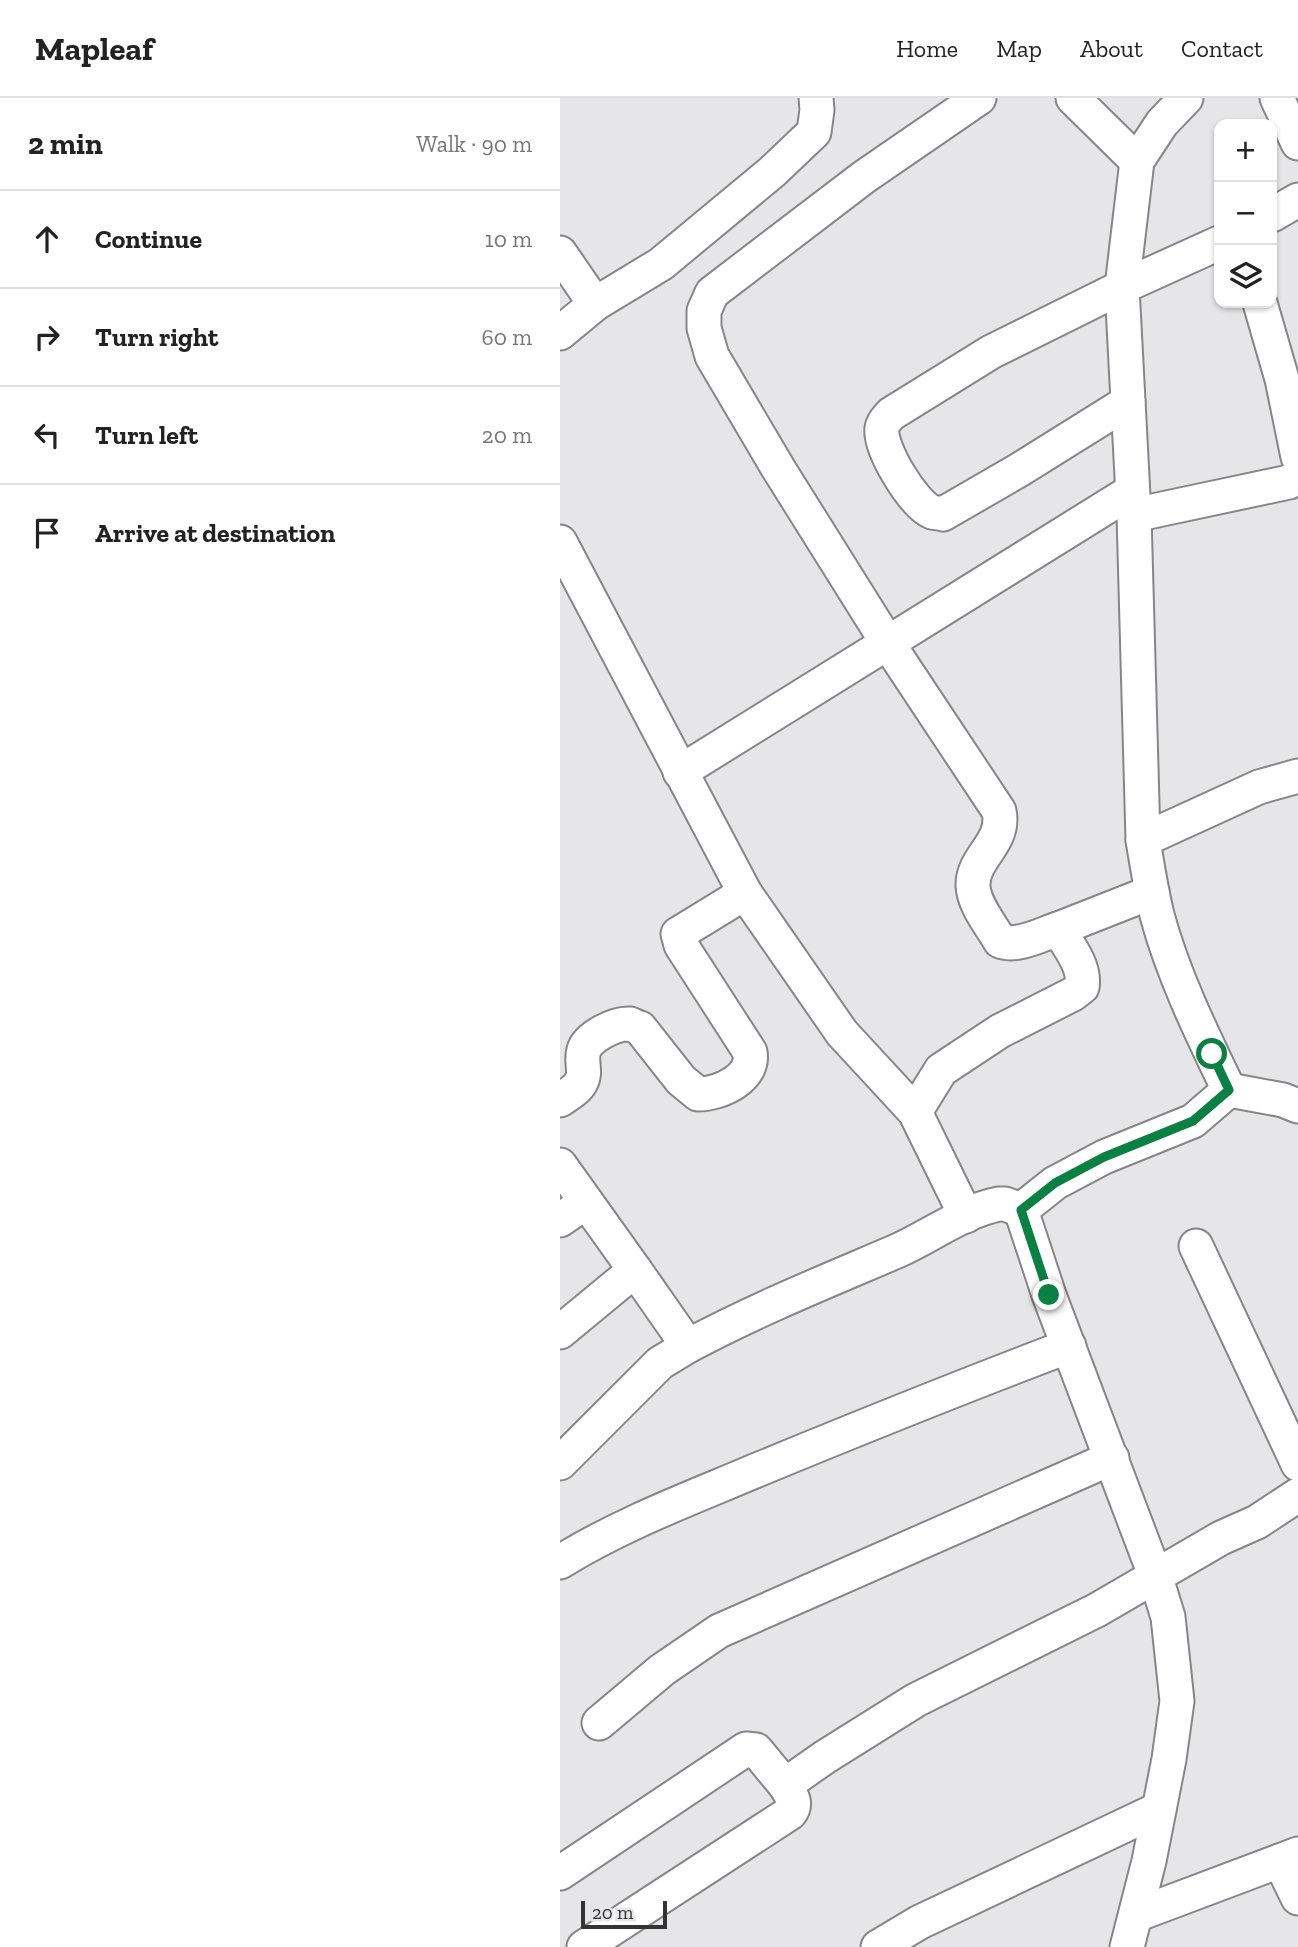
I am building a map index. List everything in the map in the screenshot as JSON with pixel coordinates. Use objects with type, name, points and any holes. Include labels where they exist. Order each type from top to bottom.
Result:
[{"type":"street","points":[[560,333],[595,304],[661,264],[772,172],[814,132],[816,98]]},
{"type":"street","points":[[979,98],[864,177],[712,293],[704,311],[704,328],[712,356],[778,468],[887,642],[999,811],[1001,829],[976,871],[973,886],[976,899],[1000,941],[1007,944],[1017,943],[1152,892]]},
{"type":"street","points":[[1073,98],[1137,161]]},
{"type":"street","points":[[1186,98],[1162,123],[1137,161],[1122,287],[1133,503],[1143,840],[1158,918],[1181,981],[1229,1090]]},
{"type":"street","points":[[1277,98],[1298,143]]},
{"type":"street","points":[[1277,212],[1298,200]]},
{"type":"street","points":[[1128,402],[986,490],[943,513],[933,513],[922,505],[896,470],[882,432],[883,424],[891,414],[991,352],[1215,245]]},
{"type":"street","points":[[560,253],[595,304]]},
{"type":"street","points":[[1261,308],[1282,379],[1298,457]]},
{"type":"street","points":[[680,772],[887,642],[1133,503],[1289,482],[1298,477]]},
{"type":"street","points":[[560,542],[745,893],[842,1033],[915,1112],[966,1216]]},
{"type":"street","points":[[1143,840],[1259,787],[1298,776]]},
{"type":"street","points":[[560,1100],[582,1082],[583,1052],[587,1043],[609,1029],[630,1024],[640,1028],[681,1080],[698,1094],[719,1091],[741,1077],[749,1067],[750,1052],[681,945],[678,934],[745,893]]},
{"type":"street","points":[[915,1112],[941,1070],[1000,1031],[1083,987],[1079,967],[1058,929]]},
{"type":"street","points":[[1229,1090],[1283,1100],[1298,1106]]},
{"type":"street","points":[[1021,1210],[1055,1183],[1104,1157],[1193,1121],[1229,1090]]},
{"type":"street","points":[[560,1165],[573,1211],[635,1270],[688,1346]]},
{"type":"street","points":[[560,1463],[660,1363],[688,1346],[727,1325],[900,1249],[966,1216],[1004,1203],[1021,1210],[1168,1617],[1177,1701],[1159,1809],[1127,1947]]},
{"type":"street","points":[[1196,1247],[1298,1464]]},
{"type":"street","points":[[560,1332],[635,1270]]},
{"type":"street","points":[[560,1562],[597,1539],[713,1489],[1069,1346]]},
{"type":"street","points":[[599,1723],[662,1670],[719,1631],[804,1596],[1112,1458]]},
{"type":"street","points":[[785,1785],[916,1700],[1097,1610],[1221,1538],[1257,1522],[1298,1495]]},
{"type":"street","points":[[560,1873],[746,1749],[756,1750],[793,1799],[794,1808],[790,1813],[584,1947]]},
{"type":"street","points":[[878,1947],[920,1922],[1159,1809]]},
{"type":"street","points":[[1136,1915],[1289,1857],[1298,1898]]},
{"type":"route","points":[[1049,1295],[1021,1210],[1055,1183],[1104,1157],[1193,1121],[1229,1090],[1212,1054]]}]
